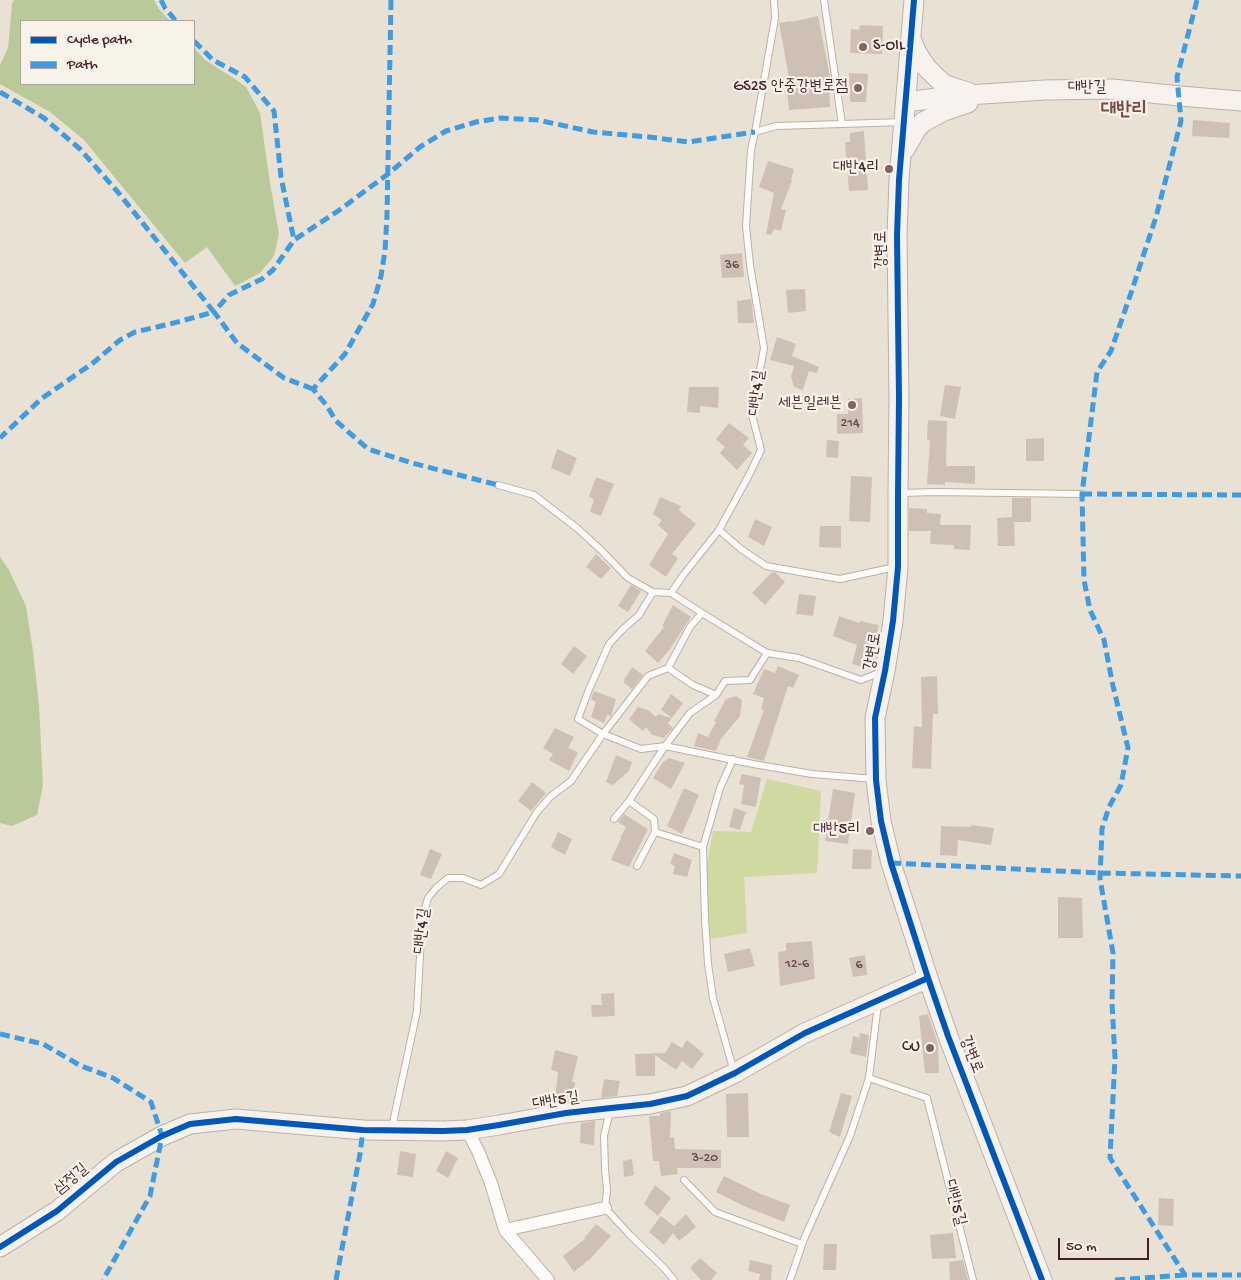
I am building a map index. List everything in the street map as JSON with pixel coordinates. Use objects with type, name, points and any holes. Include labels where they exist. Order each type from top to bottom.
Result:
[{"type":"street","name":"강변로","points":[[914,0],[896,235],[899,398],[898,567],[893,620],[875,718],[876,780],[881,821],[891,863],[928,978],[948,1036],[1042,1280]]},
{"type":"street","points":[[911,37],[917,54],[944,84],[983,97]]},
{"type":"street","name":"대반길","points":[[906,110],[952,96],[983,97],[1022,91],[1045,90],[1112,89],[1241,101]]},
{"type":"street","points":[[902,154],[922,122],[944,111],[983,97]]},
{"type":"street","name":"대반5길","points":[[162,1136],[190,1124],[236,1119],[363,1130],[466,1130],[566,1114],[650,1104],[687,1096],[735,1073],[806,1033],[928,978]]},
{"type":"street","points":[[466,1130],[478,1151],[491,1182],[505,1230],[548,1280]]},
{"type":"street","name":"삼정길","points":[[0,1247],[57,1211],[116,1162],[162,1136]]},
{"type":"street","points":[[505,1230],[605,1208]]},
{"type":"lane","name":"대반4길","points":[[671,593],[719,530],[761,450],[752,415],[764,348],[750,265],[746,226],[751,150],[775,18],[774,0]]},
{"type":"lane","points":[[824,0],[842,124]]},
{"type":"lane","points":[[755,132],[776,126],[842,124],[906,110]]},
{"type":"lane","points":[[498,486],[534,496],[577,528],[628,578],[653,592],[671,593],[767,653],[799,658],[861,680],[884,671]]},
{"type":"lane","points":[[898,494],[936,492],[1082,494]]},
{"type":"lane","points":[[719,530],[741,549],[766,566],[840,579],[898,567]]},
{"type":"lane","points":[[653,592],[640,615],[609,644],[578,719],[603,734],[641,750],[665,746],[812,774],[876,780]]},
{"type":"lane","points":[[702,613],[690,627],[668,668],[693,685],[716,695]]},
{"type":"lane","points":[[614,819],[629,801],[665,746],[690,713],[716,695],[725,681],[750,680],[767,653]]},
{"type":"lane","name":"대반4길","points":[[391,1131],[416,1011],[422,919],[428,898],[448,878],[463,878],[480,885],[499,874],[537,812],[550,797],[572,781],[603,734],[648,676],[668,668]]},
{"type":"lane","points":[[733,759],[720,788],[703,847],[708,964],[713,998],[735,1073]]},
{"type":"lane","points":[[629,801],[654,819],[655,832],[637,866]]},
{"type":"lane","points":[[655,832],[703,847]]},
{"type":"lane","points":[[790,1280],[802,1244],[850,1136],[869,1078],[879,1000]]},
{"type":"lane","name":"대반5길","points":[[869,1078],[927,1098],[973,1280]]},
{"type":"lane","points":[[610,1108],[604,1136],[604,1169],[607,1190],[605,1208],[674,1280]]},
{"type":"lane","points":[[684,1180],[715,1212],[802,1244]]},
{"type":"green space","points":[[14,0],[154,0],[169,20],[20,20],[20,85],[195,85],[195,48],[205,60],[246,87],[260,113],[279,234],[274,256],[260,273],[235,286],[207,247],[185,263],[84,140],[50,112],[0,84],[0,65],[8,48]]},
{"type":"green space","points":[[0,557],[9,570],[26,606],[39,705],[43,785],[37,815],[12,826],[0,823]]},
{"type":"green space","points":[[767,779],[821,791],[817,873],[744,877],[747,933],[704,940],[704,882],[713,831],[751,832]]},
{"type":"building","points":[[818,16],[830,76],[830,107],[789,110],[787,90],[791,89],[779,23]]},
{"type":"building","points":[[860,25],[883,26],[882,54],[850,53],[851,29],[859,30]]},
{"type":"building","name":"GS25 안중강변로점","points":[[849,73],[868,74],[866,102],[850,102]]},
{"type":"building","points":[[1193,120],[1230,123],[1229,138],[1192,136]]},
{"type":"building","points":[[864,131],[868,190],[849,191],[845,142],[850,142],[850,133]]},
{"type":"building","points":[[768,161],[794,169],[792,181],[781,209],[786,210],[781,231],[774,229],[771,235],[766,234],[774,193],[759,187]]},
{"type":"building","points":[[742,253],[744,277],[722,278],[720,255]]},
{"type":"building","points":[[805,289],[806,311],[788,313],[786,290]]},
{"type":"building","points":[[751,299],[754,323],[738,323],[737,301]]},
{"type":"building","points":[[777,337],[796,344],[792,356],[819,367],[817,373],[809,371],[803,390],[794,387],[791,376],[794,366],[770,360]]},
{"type":"building","points":[[945,385],[961,387],[955,419],[940,416]]},
{"type":"building","points":[[689,387],[719,387],[718,408],[700,406],[700,413],[687,412]]},
{"type":"building","points":[[862,398],[863,433],[837,434],[837,414],[848,414],[848,399]]},
{"type":"building","points":[[928,420],[947,421],[946,466],[975,466],[975,484],[945,482],[945,485],[927,484],[930,440],[927,440]]},
{"type":"building","points":[[729,423],[749,438],[743,445],[752,453],[737,470],[720,453],[725,447],[716,439]]},
{"type":"building","points":[[1044,438],[1044,461],[1026,461],[1026,439]]},
{"type":"building","points":[[827,440],[839,441],[838,458],[826,457]]},
{"type":"building","points":[[557,449],[577,458],[570,476],[551,468]]},
{"type":"building","points":[[851,476],[872,477],[870,522],[849,521]]},
{"type":"building","points":[[596,477],[614,484],[601,516],[590,512],[594,500],[589,496]]},
{"type":"building","points":[[660,497],[681,506],[679,510],[696,524],[672,554],[678,558],[666,577],[649,565],[668,534],[658,525],[662,520],[653,514]]},
{"type":"building","points":[[1012,498],[1031,498],[1031,522],[1014,522],[1015,546],[998,546],[997,518],[1012,517]]},
{"type":"building","points":[[909,508],[927,509],[927,513],[941,514],[940,525],[971,525],[970,550],[954,549],[954,545],[930,544],[931,531],[909,531]]},
{"type":"building","points":[[755,519],[772,527],[764,546],[748,537]]},
{"type":"building","points":[[820,526],[841,526],[841,548],[819,547]]},
{"type":"building","points":[[596,554],[611,568],[601,579],[586,567]]},
{"type":"building","points":[[772,572],[776,573],[785,582],[765,605],[752,593]]},
{"type":"building","points":[[631,585],[641,591],[628,612],[618,606]]},
{"type":"building","points":[[799,594],[816,596],[813,616],[796,614]]},
{"type":"building","points":[[673,605],[691,617],[670,649],[658,663],[645,651],[664,627],[662,626]]},
{"type":"building","points":[[839,616],[859,623],[860,621],[879,625],[869,669],[852,664],[857,645],[833,636]]},
{"type":"building","points":[[574,646],[587,656],[573,674],[561,664]]},
{"type":"building","points":[[778,666],[799,675],[793,688],[788,686],[764,761],[747,757],[764,710],[761,709],[764,698],[753,694],[764,669],[775,673]]},
{"type":"building","points":[[632,667],[643,675],[632,689],[624,683],[624,680]]},
{"type":"building","points":[[937,676],[938,714],[933,714],[931,769],[912,768],[914,726],[922,727],[921,677]]},
{"type":"building","points":[[594,691],[616,699],[611,716],[607,715],[604,723],[591,717],[596,702],[591,699]]},
{"type":"building","points":[[671,694],[683,703],[672,718],[661,710]]},
{"type":"building","points":[[736,696],[742,700],[740,716],[721,739],[716,751],[694,746],[698,733],[708,737],[726,699]]},
{"type":"building","points":[[638,707],[648,710],[656,717],[658,714],[672,718],[668,723],[673,728],[664,738],[652,735],[646,727],[643,731],[629,719]]},
{"type":"building","points":[[555,728],[574,737],[568,748],[578,752],[569,771],[549,760],[553,754],[543,748]]},
{"type":"building","points":[[616,755],[632,762],[629,771],[613,785],[606,782]]},
{"type":"building","points":[[669,758],[685,763],[671,789],[653,778],[663,762]]},
{"type":"building","points":[[742,774],[761,778],[756,807],[741,804],[744,785],[739,784]]},
{"type":"building","points":[[532,782],[546,793],[531,811],[518,801]]},
{"type":"building","points":[[684,788],[699,795],[682,834],[667,826]]},
{"type":"building","points":[[833,789],[855,793],[848,844],[825,841]]},
{"type":"building","points":[[734,808],[746,812],[740,830],[729,827]]},
{"type":"building","points":[[624,814],[648,829],[629,867],[611,860],[626,827],[618,822]]},
{"type":"building","points":[[971,825],[994,828],[991,845],[958,840],[957,856],[940,855],[941,826],[971,827]]},
{"type":"building","points":[[558,832],[572,839],[565,855],[551,847]]},
{"type":"building","points":[[430,849],[442,854],[431,879],[420,875]]},
{"type":"building","points":[[853,849],[872,850],[871,869],[852,869]]},
{"type":"building","points":[[674,853],[692,860],[687,877],[673,874],[675,866],[670,864]]},
{"type":"building","points":[[1058,897],[1082,898],[1083,938],[1058,938]]},
{"type":"building","points":[[812,941],[815,979],[780,986],[778,952],[786,951],[786,943]]},
{"type":"building","points":[[750,948],[755,966],[728,972],[724,954]]},
{"type":"building","points":[[865,955],[867,975],[853,977],[849,958]]},
{"type":"building","points":[[614,993],[615,1016],[592,1017],[591,1005],[602,1005],[601,994]]},
{"type":"building","points":[[928,1014],[938,1044],[939,1073],[925,1073],[919,1016]]},
{"type":"building","points":[[860,1033],[869,1035],[866,1057],[850,1053],[853,1036],[859,1038]]},
{"type":"building","points":[[687,1040],[704,1054],[692,1069],[682,1061],[676,1070],[655,1055],[655,1076],[636,1076],[635,1054],[665,1053],[672,1042],[682,1048]]},
{"type":"building","points":[[555,1050],[578,1056],[572,1082],[575,1082],[573,1101],[562,1102],[555,1100],[558,1072],[551,1070]]},
{"type":"building","points":[[604,1079],[620,1081],[617,1096],[601,1098]]},
{"type":"building","points":[[748,1093],[749,1137],[727,1137],[726,1094]]},
{"type":"building","points":[[841,1093],[852,1096],[840,1137],[829,1132]]},
{"type":"building","points":[[671,1111],[670,1138],[674,1137],[675,1149],[721,1150],[721,1168],[677,1168],[678,1174],[661,1176],[659,1161],[653,1161],[649,1116],[660,1116],[660,1113]]},
{"type":"building","points":[[595,1121],[594,1145],[580,1143],[581,1123]]},
{"type":"building","points":[[400,1151],[416,1154],[413,1177],[397,1175]]},
{"type":"building","points":[[446,1151],[458,1158],[448,1178],[436,1171]]},
{"type":"building","points":[[632,1159],[634,1175],[624,1177],[623,1161]]},
{"type":"building","points":[[724,1176],[761,1194],[790,1205],[784,1222],[744,1206],[716,1192]]},
{"type":"building","points":[[655,1185],[671,1198],[658,1216],[644,1204]]},
{"type":"building","points":[[1159,1198],[1174,1199],[1173,1226],[1158,1225]]},
{"type":"building","points":[[686,1214],[696,1227],[679,1241],[673,1233],[664,1245],[649,1232],[661,1216],[674,1226]]},
{"type":"building","points":[[596,1224],[611,1236],[590,1259],[574,1272],[563,1256],[585,1239]]},
{"type":"building","points":[[953,1233],[956,1258],[932,1259],[930,1235]]},
{"type":"building","points":[[824,1244],[837,1244],[836,1270],[823,1270]]},
{"type":"building","points":[[700,1258],[717,1273],[711,1280],[701,1280],[690,1268]]},
{"type":"building","points":[[750,1260],[772,1265],[771,1280],[759,1280],[760,1274],[748,1271]]},
{"type":"building","points":[[963,1260],[968,1280],[950,1280],[949,1262]]},
{"type":"marked path","points":[[161,0],[175,20]]},
{"type":"marked path","points":[[391,0],[387,215],[385,251],[381,276],[373,304],[345,354],[313,389],[336,421],[368,449],[412,463],[498,485]]},
{"type":"marked path","points":[[1197,0],[1177,77],[1181,121],[1156,217],[1111,351],[1097,372],[1082,494],[1084,580],[1090,610],[1104,640],[1128,748],[1121,785],[1109,807],[1102,829],[1100,879],[1113,953],[1112,1003],[1115,1058],[1110,1158],[1185,1275],[1241,1275]]},
{"type":"marked path","points":[[195,42],[213,60],[245,77],[274,111],[281,177],[294,240]]},
{"type":"marked path","points":[[0,92],[44,118],[80,149],[117,191],[214,312],[135,332],[120,340],[93,363],[41,399],[0,438]]},
{"type":"marked path","points":[[313,389],[284,378],[237,343],[214,312],[229,295],[262,279],[273,270],[294,240],[338,211],[388,174],[420,147],[446,131],[476,122],[500,118],[538,120],[593,132],[688,142],[755,132]]},
{"type":"marked path","points":[[1082,494],[1241,495]]},
{"type":"marked path","points":[[891,863],[1100,873],[1241,876]]},
{"type":"marked path","points":[[0,1034],[43,1044],[81,1066],[113,1078],[151,1102],[162,1136],[150,1196],[103,1280]]},
{"type":"marked path","points":[[336,1280],[363,1130]]},
{"type":"marked path","points":[[1115,1280],[1185,1275]]},
{"type":"cycle path","points":[[914,0],[899,180],[897,235],[899,398],[898,567],[893,621],[875,718],[876,780],[881,821],[891,863],[928,978],[948,1036],[1042,1280]]},
{"type":"cycle path","points":[[0,1247],[57,1211],[116,1162],[162,1136],[190,1124],[236,1119],[363,1130],[467,1130],[566,1113],[650,1104],[687,1096],[735,1073],[805,1033],[928,978]]},
{"type":"place","name":"S-OIL","points":[[863,47]]},
{"type":"place","name":"GS25 안중강변로점","points":[[858,88]]},
{"type":"place","name":"대반4리","points":[[889,169]]},
{"type":"place","name":"세븐일레븐","points":[[852,405]]},
{"type":"place","name":"대반5리","points":[[870,831]]},
{"type":"place","name":"CU","points":[[930,1048]]},
{"type":"district","name":"대반리","points":[[1124,111]]}]
